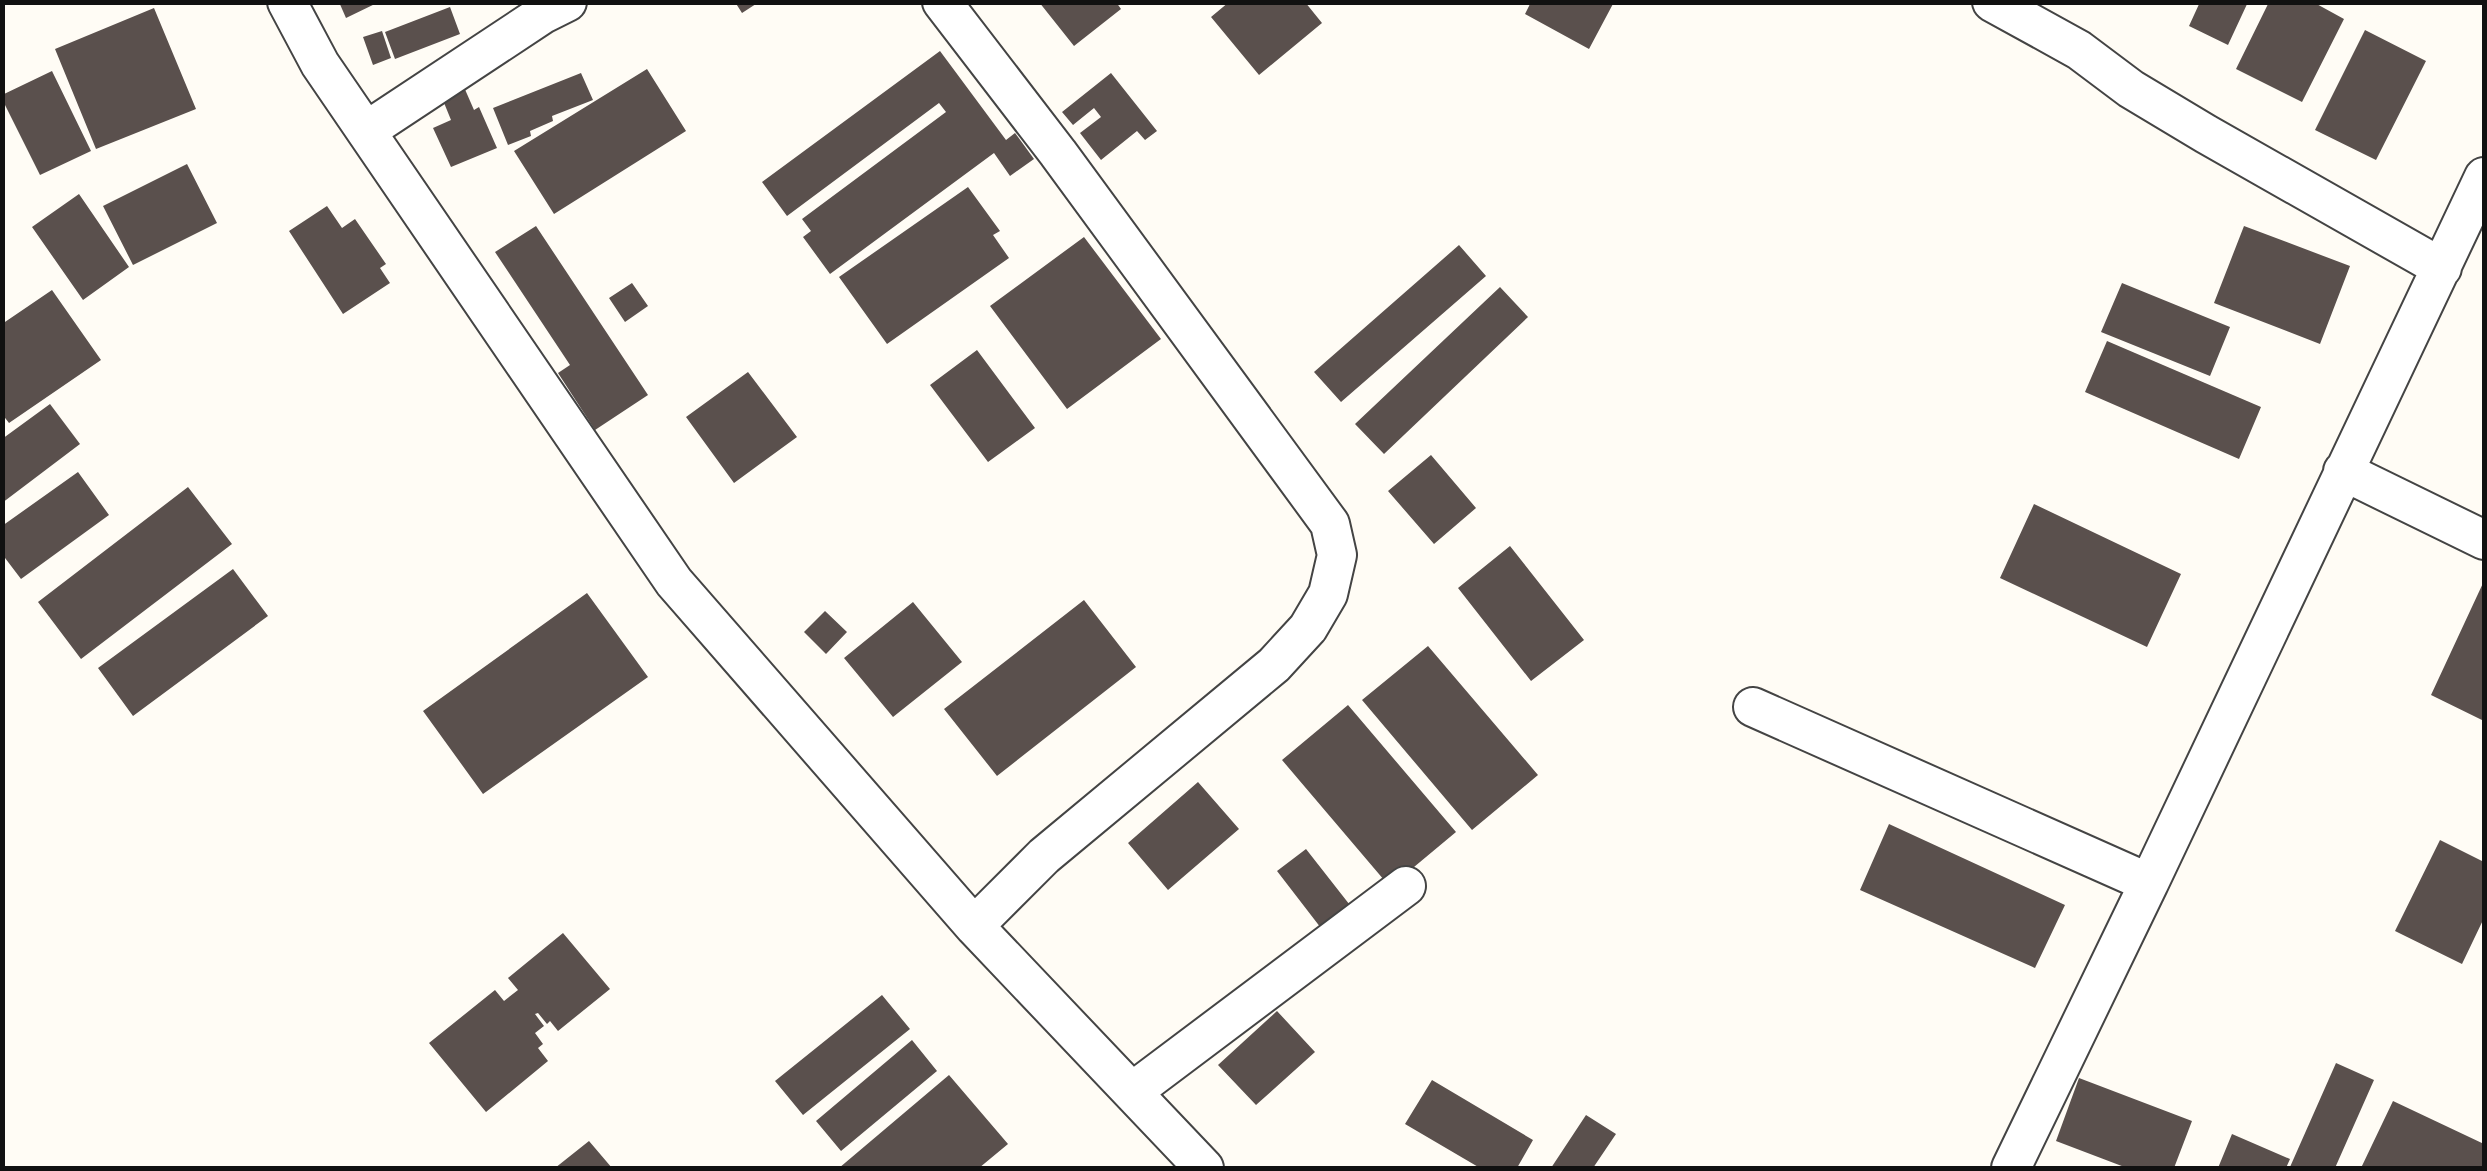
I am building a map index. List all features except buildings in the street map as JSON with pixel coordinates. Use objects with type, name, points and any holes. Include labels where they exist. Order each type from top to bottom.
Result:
[{"type":"street","points":[[287,2],[320,64],[674,582],[974,926],[1204,1168]]},
{"type":"street","points":[[366,131],[567,2]]},
{"type":"street","points":[[942,2],[1319,508],[1330,524],[1337,555],[1328,594],[1308,628],[1274,665],[1044,856],[974,926]]},
{"type":"street","points":[[1992,2],[2078,50],[2131,89],[2206,134],[2442,268]]},
{"type":"street","points":[[2010,1168],[2484,177]]},
{"type":"street","points":[[2343,471],[2484,540]]},
{"type":"street","points":[[1753,707],[2149,883]]},
{"type":"street","points":[[1132,1092],[1406,886]]}]
